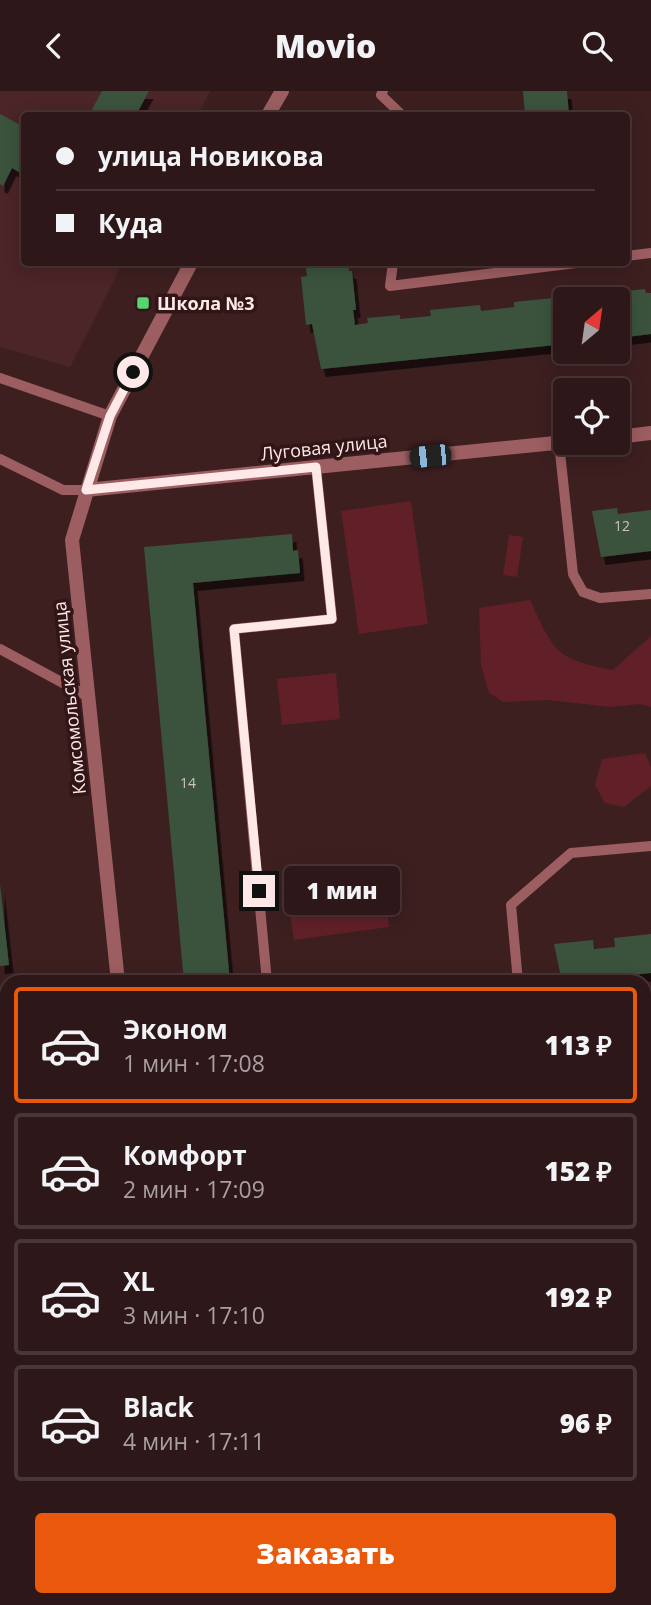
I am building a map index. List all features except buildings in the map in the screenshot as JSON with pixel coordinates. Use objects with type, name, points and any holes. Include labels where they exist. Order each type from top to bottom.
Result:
[{"type":"street","points":[[270,112],[282,91]]},
{"type":"street","name":"Комсомольская улица","points":[[117,975],[72,540],[110,416],[189,266]]},
{"type":"street","points":[[630,436],[651,433]]},
{"type":"street","name":"Луговая улица","points":[[86,490],[553,443]]},
{"type":"lane","points":[[380,92],[399,112]]},
{"type":"lane","points":[[630,256],[651,253]]},
{"type":"lane","points":[[393,266],[390,286],[552,266]]},
{"type":"lane","points":[[0,378],[110,416]]},
{"type":"lane","points":[[563,455],[573,574],[583,592],[600,598],[651,594]]},
{"type":"lane","points":[[0,459],[63,490],[86,490]]},
{"type":"lane","points":[[266,975],[234,629],[332,619],[316,467]]},
{"type":"lane","points":[[0,649],[87,696]]},
{"type":"lane","points":[[517,975],[511,905],[571,853],[651,846]]},
{"type":"shaded area","points":[[0,91],[210,91],[200,112],[21,112],[21,266],[121,266],[70,367],[0,347]]},
{"type":"shaded area","points":[[411,501],[428,624],[359,634],[341,511]]},
{"type":"shaded area","points":[[509,535],[523,537],[517,577],[503,575]]},
{"type":"shaded area","points":[[530,600],[551,642],[558,650],[579,662],[613,670],[651,636],[651,707],[640,704],[611,707],[548,700],[504,702],[489,693],[481,665],[479,608]]},
{"type":"shaded area","points":[[336,673],[340,719],[282,725],[277,679]]},
{"type":"shaded area","points":[[645,753],[651,767],[651,786],[624,807],[605,803],[595,785],[602,759]]},
{"type":"shaded area","points":[[382,873],[389,927],[294,940],[286,887]]},
{"type":"place","name":"Школа №3","points":[[143,303]]},
{"type":"route","points":[[133,372],[110,416],[86,490],[316,467],[332,619],[234,629],[259,891]]}]
